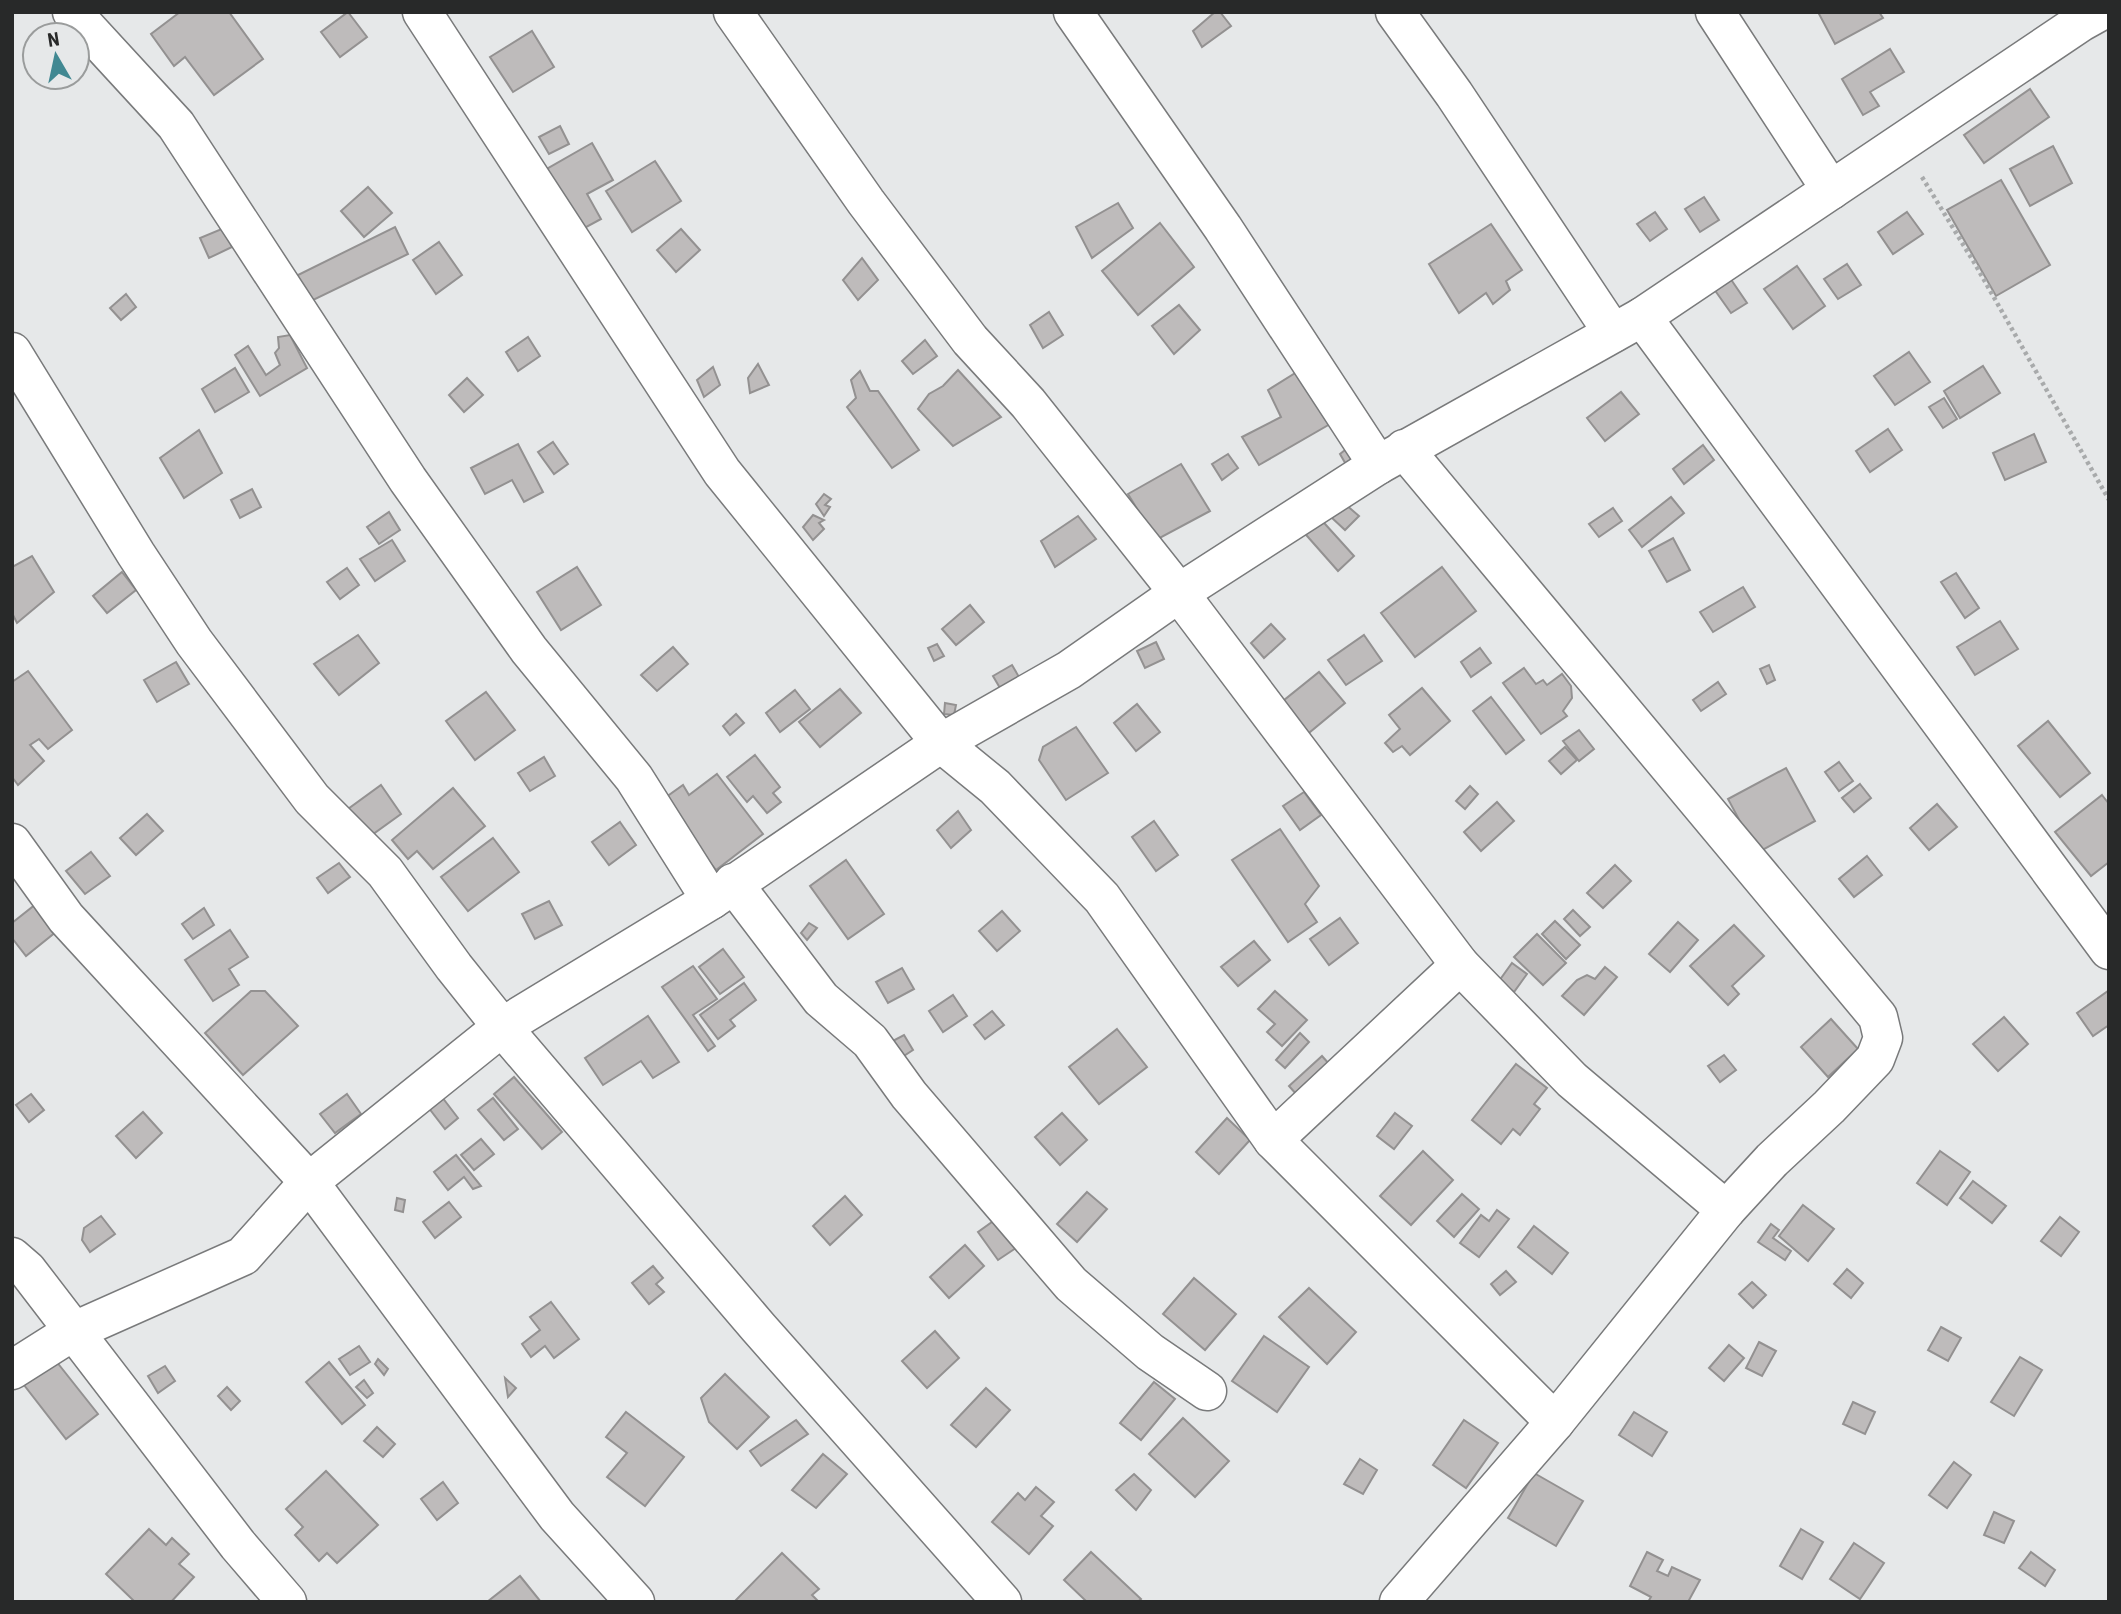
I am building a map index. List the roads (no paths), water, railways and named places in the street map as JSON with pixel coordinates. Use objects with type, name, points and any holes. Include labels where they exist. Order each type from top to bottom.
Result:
[{"type":"street","points":[[72,12],[176,125],[408,480],[529,650],[634,778],[722,892],[821,999],[870,1041],[909,1095],[1071,1284],[1150,1352],[1207,1391]]},
{"type":"street","points":[[422,12],[723,471],[941,743],[995,787],[1102,898],[1273,1140],[1555,1422]]},
{"type":"street","points":[[733,12],[866,202],[970,341],[1028,402],[1179,593],[1460,965],[1572,1080],[1726,1210]]},
{"type":"street","points":[[1073,12],[1223,228],[1391,457],[1878,1017],[1883,1038],[1875,1059],[1772,1160],[1726,1210],[1555,1422],[1399,1602]]},
{"type":"street","points":[[1395,12],[1628,325],[2109,950]]},
{"type":"street","points":[[1715,12],[1831,190]]},
{"type":"street","points":[[12,1370],[72,1332],[243,1256],[309,1182],[502,1027],[722,892],[941,743],[1069,670],[1179,593],[1391,457],[1628,325],[1901,144],[2084,15]]},
{"type":"street","points":[[12,352],[136,554],[194,642],[312,799],[385,873],[502,1027],[758,1327],[1002,1602]]},
{"type":"street","points":[[12,843],[66,918],[309,1182],[556,1516],[635,1602]]},
{"type":"street","points":[[1273,1140],[1460,965]]},
{"type":"street","points":[[12,1257],[27,1270],[237,1545],[287,1602]]}]
